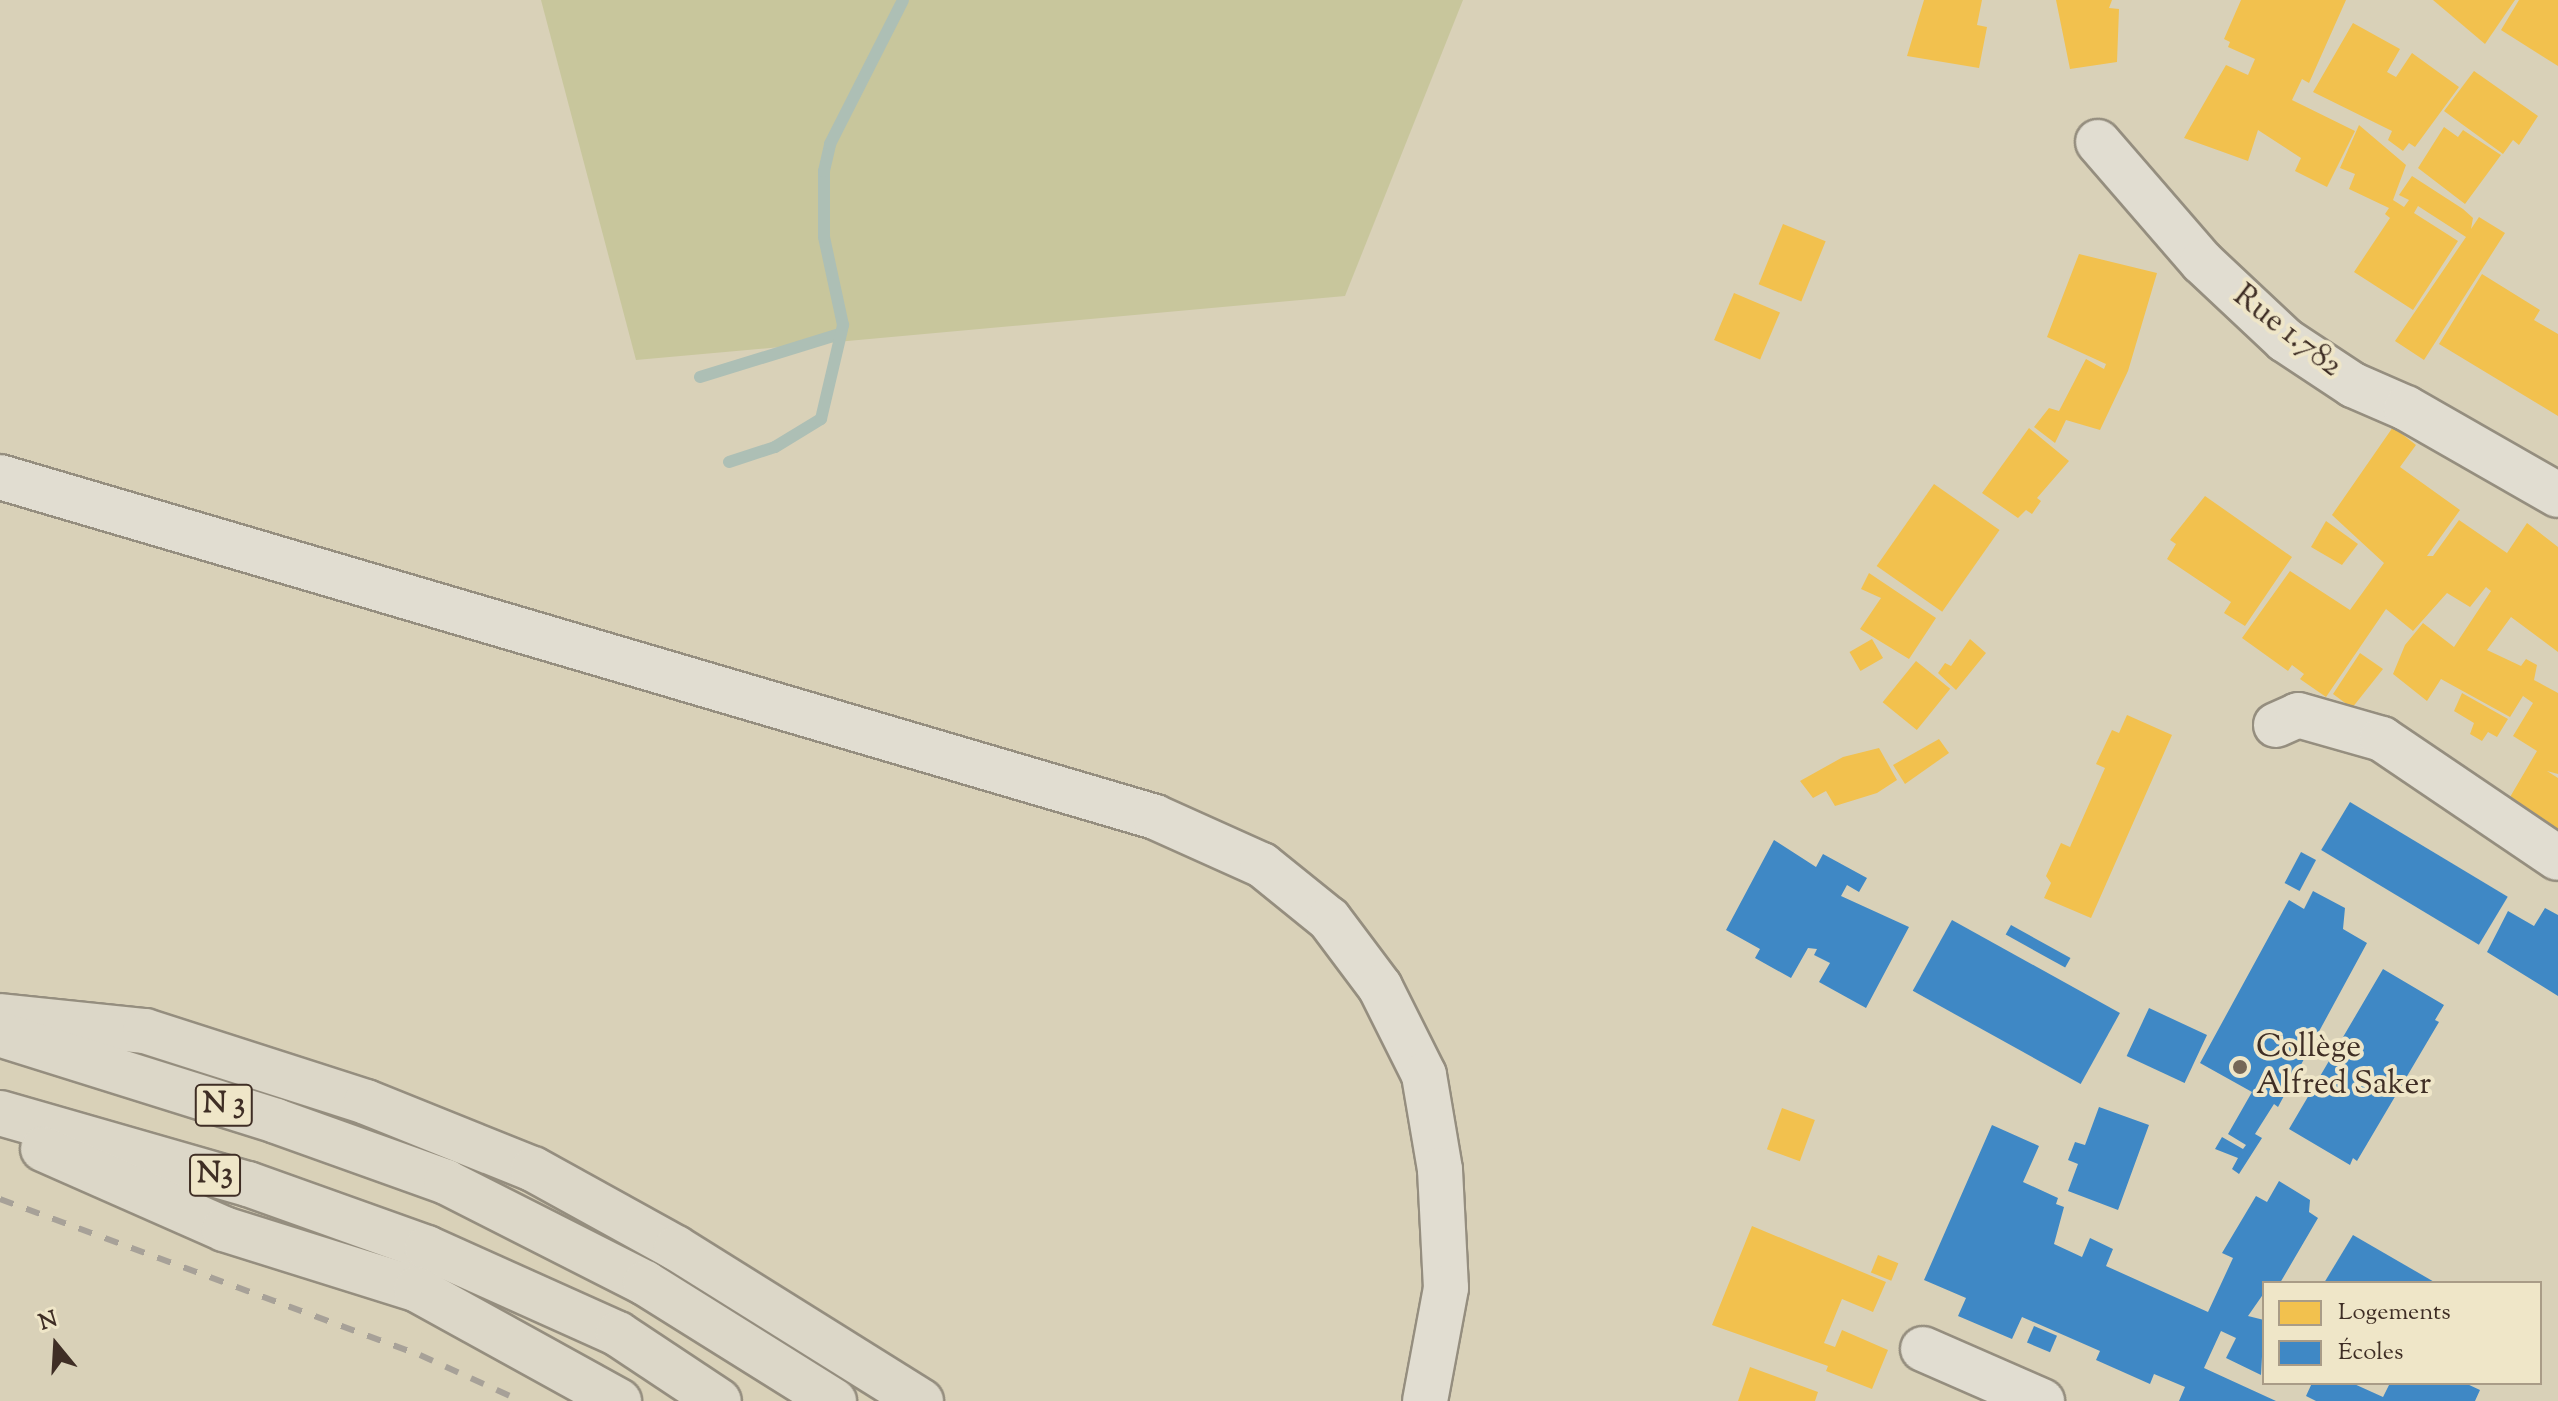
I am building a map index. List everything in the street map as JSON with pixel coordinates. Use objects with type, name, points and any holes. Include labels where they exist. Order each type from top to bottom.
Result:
[{"type":"highway","points":[[0,1016],[145,1031],[366,1102],[533,1169],[676,1248],[921,1401]]},
{"type":"highway","name":"N 3","points":[[0,1035],[276,1121],[446,1182],[645,1283],[834,1401]]},
{"type":"highway","name":"N3","points":[[0,1113],[248,1184],[427,1248],[618,1334],[719,1401]]},
{"type":"highway","points":[[0,1131],[224,1229],[416,1289],[619,1401]]},
{"type":"street","name":"Rue 1.782","points":[[2098,142],[2202,262],[2285,340],[2353,385],[2406,408],[2558,495]]},
{"type":"street","points":[[0,477],[1155,817],[1262,865],[1329,919],[1380,987],[1424,1075],[1440,1170],[1446,1288],[1425,1401]]},
{"type":"street","points":[[2276,725],[2298,715],[2382,739],[2558,858]]},
{"type":"street","points":[[1923,1349],[2042,1401]]},
{"type":"shaded area","points":[[541,0],[1463,0],[1345,296],[636,360]]},
{"type":"building: Logements","points":[[1924,0],[1982,0],[1977,25],[1987,27],[1979,68],[1907,56]]},
{"type":"building: Logements","points":[[2056,0],[2112,0],[2109,8],[2119,9],[2117,62],[2070,69]]},
{"type":"building: Logements","points":[[2241,0],[2346,0],[2309,83],[2302,79],[2292,100],[2355,131],[2327,187],[2295,171],[2301,158],[2258,130],[2248,161],[2184,138],[2226,65],[2248,75],[2255,59],[2228,47],[2230,42],[2224,39]]},
{"type":"building: Logements","points":[[2433,0],[2515,0],[2485,44]]},
{"type":"building: Logements","points":[[2519,0],[2558,0],[2558,66],[2501,30]]},
{"type":"building: Logements","points":[[2353,23],[2400,49],[2387,72],[2396,77],[2412,53],[2459,87],[2415,147],[2409,143],[2403,151],[2388,140],[2392,131],[2313,92]]},
{"type":"building: Logements","points":[[2474,71],[2538,116],[2519,145],[2513,140],[2503,154],[2444,111]]},
{"type":"building: Logements","points":[[2359,125],[2406,165],[2393,200],[2404,207],[2409,200],[2399,195],[2412,176],[2463,209],[2473,218],[2471,229],[2479,217],[2505,233],[2424,360],[2395,341],[2466,237],[2418,206],[2414,213],[2458,241],[2413,310],[2354,272],[2390,218],[2385,214],[2389,208],[2349,189],[2355,174],[2340,168]]},
{"type":"building: Logements","points":[[2444,127],[2458,137],[2463,130],[2501,155],[2465,204],[2418,168]]},
{"type":"building: Logements","points":[[1783,224],[1826,241],[1801,301],[1759,284]]},
{"type":"building: Logements","points":[[2079,254],[2157,273],[2128,371],[2100,430],[2066,420],[2055,443],[2034,427],[2049,408],[2059,411],[2086,359],[2104,369],[2106,364],[2047,337]]},
{"type":"building: Logements","points":[[2482,274],[2540,310],[2534,320],[2558,334],[2558,416],[2439,344]]},
{"type":"building: Logements","points":[[1734,293],[1780,313],[1760,359],[1714,340]]},
{"type":"building: Logements","points":[[2393,427],[2416,445],[2400,467],[2460,510],[2427,556],[2433,556],[2459,520],[2507,553],[2527,523],[2558,547],[2558,652],[2511,617],[2487,650],[2521,666],[2526,659],[2537,665],[2534,680],[2558,693],[2558,774],[2547,771],[2558,778],[2558,833],[2503,809],[2537,751],[2513,736],[2533,703],[2523,696],[2510,717],[2441,679],[2427,701],[2393,674],[2405,645],[2423,623],[2454,647],[2491,591],[2486,587],[2470,607],[2447,593],[2413,631],[2386,609],[2326,697],[2300,679],[2304,674],[2292,665],[2288,671],[2242,638],[2290,571],[2350,610],[2384,563],[2332,515]]},
{"type":"building: Logements","points":[[2029,428],[2069,461],[2037,498],[2041,501],[2032,514],[2026,510],[2018,518],[1982,493]]},
{"type":"building: Logements","points":[[1934,484],[2000,530],[1942,612],[1877,566]]},
{"type":"building: Logements","points":[[2205,496],[2292,557],[2245,626],[2224,613],[2231,602],[2167,559],[2176,544],[2170,540]]},
{"type":"building: Logements","points":[[2326,521],[2358,544],[2342,565],[2311,547]]},
{"type":"building: Logements","points":[[1869,573],[1936,618],[1909,659],[1860,629],[1881,598],[1861,589]]},
{"type":"building: Logements","points":[[1872,639],[1883,658],[1860,671],[1849,652]]},
{"type":"building: Logements","points":[[1970,639],[1986,653],[1956,690],[1938,673],[1945,663],[1951,666]]},
{"type":"building: Logements","points":[[2360,653],[2383,669],[2352,708],[2333,694]]},
{"type":"building: Logements","points":[[1916,661],[1950,689],[1917,730],[1883,702]]},
{"type":"building: Logements","points":[[2462,693],[2508,719],[2497,737],[2488,732],[2482,741],[2470,734],[2474,723],[2454,711]]},
{"type":"building: Logements","points":[[2127,715],[2172,735],[2091,918],[2044,898],[2051,883],[2046,876],[2061,843],[2070,847],[2105,768],[2096,764],[2112,730],[2119,733]]},
{"type":"building: Logements","points":[[1939,739],[1949,753],[1905,784],[1893,765]]},
{"type":"building: Logements","points":[[1879,748],[1897,780],[1877,793],[1835,806],[1826,791],[1813,798],[1800,781],[1843,757]]},
{"type":"building: Logements","points":[[1782,1108],[1815,1120],[1800,1161],[1767,1149]]},
{"type":"building: Logements","points":[[1752,1226],[1886,1282],[1873,1312],[1842,1299],[1824,1343],[1835,1347],[1842,1330],[1888,1350],[1872,1389],[1826,1371],[1828,1366],[1712,1325]]},
{"type":"building: Logements","points":[[1878,1255],[1898,1263],[1891,1281],[1871,1273]]},
{"type":"building: Logements","points":[[1750,1367],[1818,1392],[1815,1401],[1738,1401]]},
{"type":"building: Écoles","points":[[2350,802],[2508,897],[2479,945],[2321,850]]},
{"type":"building: Écoles","points":[[1774,840],[1816,867],[1823,854],[1867,878],[1859,892],[1847,885],[1841,896],[1909,927],[1866,1008],[1819,982],[1830,963],[1814,955],[1817,949],[1808,948],[1791,978],[1755,958],[1760,949],[1726,930]]},
{"type":"building: Écoles","points":[[2301,852],[2316,860],[2300,891],[2285,883]]},
{"type":"building: Écoles","points":[[2313,891],[2345,908],[2343,929],[2367,943],[2278,1107],[2274,1104],[2255,1134],[2262,1138],[2239,1174],[2232,1169],[2238,1158],[2215,1149],[2222,1137],[2243,1149],[2246,1145],[2228,1134],[2252,1092],[2200,1063],[2289,900],[2304,909]]},
{"type":"building: Écoles","points":[[2545,908],[2558,915],[2558,996],[2487,952],[2508,911],[2534,926]]},
{"type":"building: Écoles","points":[[1952,920],[2120,1013],[2081,1084],[1913,991]]},
{"type":"building: Écoles","points":[[2011,925],[2070,958],[2065,968],[2006,935]]},
{"type":"building: Écoles","points":[[2383,969],[2444,1005],[2435,1020],[2439,1022],[2357,1161],[2353,1158],[2350,1165],[2289,1129]]},
{"type":"building: Écoles","points":[[2149,1008],[2207,1035],[2185,1083],[2127,1056]]},
{"type":"building: Écoles","points":[[2099,1107],[2149,1125],[2118,1210],[2068,1191],[2078,1164],[2068,1160],[2075,1142],[2085,1145]]},
{"type":"building: Écoles","points":[[1992,1125],[2039,1146],[2023,1182],[2058,1198],[2056,1204],[2064,1207],[2054,1244],[2082,1257],[2090,1238],[2113,1249],[2106,1266],[2208,1312],[2233,1258],[2222,1253],[2256,1196],[2267,1202],[2279,1181],[2310,1200],[2309,1212],[2318,1218],[2281,1281],[2262,1281],[2262,1296],[2248,1316],[2262,1320],[2261,1375],[2226,1358],[2236,1338],[2221,1331],[2204,1368],[2276,1401],[2179,1401],[2185,1387],[2154,1374],[2150,1384],[2096,1360],[2100,1351],[2022,1317],[2012,1339],[1958,1316],[1966,1298],[1924,1280]]},
{"type":"building: Écoles","points":[[2353,1235],[2433,1281],[2325,1281]]},
{"type":"building: Écoles","points":[[2034,1326],[2057,1336],[2050,1352],[2027,1343]]},
{"type":"building: Écoles","points":[[2311,1385],[2356,1385],[2383,1397],[2389,1385],[2469,1385],[2480,1390],[2475,1401],[2316,1401],[2306,1396]]},
{"type":"waterway","points":[[729,462],[775,447],[821,419],[843,325],[824,237],[824,171],[830,144],[903,0]]},
{"type":"waterway","points":[[700,377],[840,334]]},
{"type":"railway","points":[[0,1199],[420,1355],[521,1401]]},
{"type":"place","name":"Collège Alfred Saker","points":[[2240,1067]]}]
